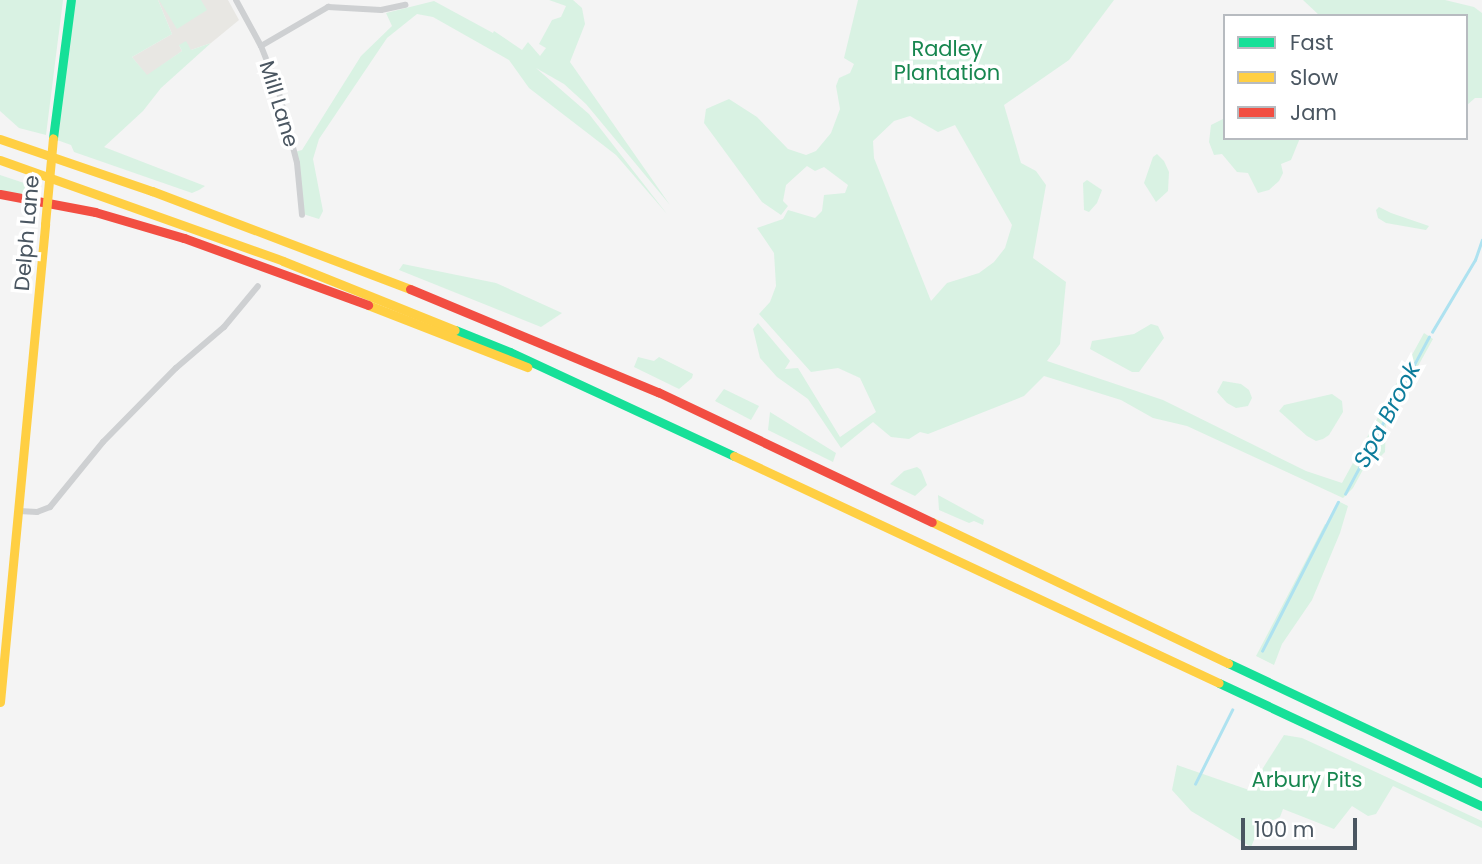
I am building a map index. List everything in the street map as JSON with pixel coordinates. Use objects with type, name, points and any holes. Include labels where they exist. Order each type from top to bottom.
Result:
[{"type":"main road","name":"Delph Lane","points":[[0,702],[53,138],[71,0]]},
{"type":"main road","points":[[0,139],[152,191],[409,289],[658,392],[1482,783]]},
{"type":"main road","points":[[0,160],[143,209],[401,307],[644,412],[1482,806]]},
{"type":"main road","points":[[0,194],[94,212],[184,238],[375,307],[644,412]]},
{"type":"street","name":"Mill Lane","points":[[236,0],[261,46],[290,128],[302,215]]},
{"type":"street","points":[[261,46],[328,8],[348,6],[381,10],[405,5]]},
{"type":"street","points":[[19,511],[37,512],[50,507],[103,442],[176,368],[224,327],[258,286]]},
{"type":"shaded area","points":[[158,0],[228,0],[239,20],[211,43],[191,50],[179,45],[182,51],[147,76],[132,57],[172,34]]},
{"type":"green space","points":[[0,0],[63,0],[46,135],[19,128],[0,111]]},
{"type":"green space","points":[[73,0],[158,0],[172,34],[132,57],[147,75],[182,51],[179,45],[186,41],[191,50],[211,43],[161,88],[143,111],[104,147],[205,186],[192,193],[74,152],[71,145],[57,140]]},
{"type":"green space","points":[[159,0],[201,0],[207,10],[177,29]]},
{"type":"green space","points":[[549,0],[573,0],[582,8],[585,24],[570,62],[670,205],[586,104],[564,84],[536,68],[589,114],[667,214],[616,155],[529,88],[509,60],[433,17],[417,14],[387,38],[319,139],[313,159],[323,211],[319,219],[303,214],[295,152],[302,150],[361,56],[392,26],[386,13],[434,1],[493,33],[494,31],[522,50],[528,42],[540,56],[546,48],[539,44],[552,20],[561,17],[566,6]]},
{"type":"green space","name":"Radley Plantation","points":[[858,0],[1114,0],[1069,60],[1004,105],[1021,163],[1036,171],[1046,185],[1033,258],[1066,282],[1060,344],[1047,361],[1163,400],[1306,471],[1342,483],[1424,333],[1433,339],[1386,424],[1385,452],[1381,456],[1372,453],[1353,488],[1343,498],[1187,426],[1153,418],[1121,400],[1044,376],[1024,396],[928,434],[920,432],[909,439],[891,437],[873,422],[841,448],[808,399],[777,377],[760,358],[753,329],[758,323],[790,361],[785,369],[798,368],[840,437],[876,412],[860,378],[838,368],[811,372],[759,314],[770,302],[776,286],[774,253],[757,228],[783,219],[788,210],[815,218],[822,211],[824,195],[845,193],[848,185],[824,167],[815,171],[807,166],[786,185],[783,201],[788,206],[781,215],[762,202],[704,123],[706,109],[729,99],[757,117],[788,149],[806,155],[816,151],[831,133],[840,109],[836,86],[839,78],[850,73],[854,64],[844,58]],"holes":[[[910,116],[938,132],[955,125],[1012,225],[1005,248],[994,262],[979,273],[947,283],[931,301],[874,158],[873,141],[894,121]]]},
{"type":"green space","points":[[1303,0],[1445,0],[1474,7],[1482,13],[1482,98],[1475,98],[1468,104],[1468,14],[1318,14]]},
{"type":"green space","points":[[1223,119],[1223,140],[1299,140],[1291,160],[1281,164],[1283,173],[1279,181],[1269,190],[1258,193],[1248,173],[1237,172],[1222,154],[1214,155],[1209,142],[1211,125]]},
{"type":"green space","points":[[1157,154],[1169,172],[1168,191],[1156,202],[1144,183],[1153,157]]},
{"type":"green space","points":[[0,175],[39,188],[38,198],[0,192]]},
{"type":"green space","points":[[1087,180],[1102,190],[1097,203],[1089,212],[1084,210],[1083,183]]},
{"type":"green space","points":[[1379,207],[1429,226],[1426,230],[1386,223],[1378,218],[1376,210]]},
{"type":"green space","points":[[403,264],[496,283],[562,313],[541,327],[399,270]]},
{"type":"green space","points":[[1151,324],[1158,326],[1164,338],[1139,372],[1132,372],[1090,349],[1092,341],[1134,334]]},
{"type":"green space","points":[[638,357],[654,361],[659,357],[693,374],[692,378],[679,389],[634,367]]},
{"type":"green space","points":[[1223,381],[1241,384],[1249,390],[1252,398],[1248,406],[1236,408],[1227,403],[1217,392]]},
{"type":"green space","points":[[724,389],[759,406],[751,420],[715,401]]},
{"type":"green space","points":[[1332,394],[1342,401],[1343,412],[1329,435],[1323,439],[1316,441],[1307,436],[1279,411],[1284,405]]},
{"type":"green space","points":[[770,412],[836,453],[833,462],[768,430]]},
{"type":"green space","points":[[917,467],[927,485],[915,496],[890,484],[904,471]]},
{"type":"green space","points":[[938,495],[984,520],[983,525],[974,521],[969,523],[939,510]]},
{"type":"green space","points":[[1340,502],[1348,506],[1340,533],[1312,600],[1282,644],[1274,665],[1256,656],[1325,524],[1328,525]]},
{"type":"green space","name":"Arbury Pits","points":[[1284,735],[1302,738],[1482,821],[1482,828],[1393,786],[1376,814],[1368,816],[1352,806],[1334,829],[1283,809],[1280,817],[1260,826],[1251,847],[1191,811],[1172,790],[1177,765],[1249,790]]},
{"type":"waterway","name":"Spa Brook","points":[[1432,332],[1475,260],[1482,240]]},
{"type":"waterway","name":"Spa Brook","points":[[1345,494],[1429,337]]},
{"type":"waterway","name":"Spa Brook","points":[[1262,651],[1338,502]]},
{"type":"waterway","name":"Spa Brook","points":[[1195,784],[1232,710]]},
{"type":"traffic: fast","points":[[53,138],[71,0]]},
{"type":"traffic: fast","points":[[455,330],[510,352],[734,456]]},
{"type":"traffic: fast","points":[[1228,663],[1482,783]]},
{"type":"traffic: fast","points":[[1219,683],[1482,806]]},
{"type":"traffic: slow","points":[[45,224],[53,138]]},
{"type":"traffic: slow","points":[[0,139],[152,191],[410,289]]},
{"type":"traffic: slow","points":[[0,160],[283,261],[455,330]]},
{"type":"traffic: slow","points":[[0,702],[45,224]]},
{"type":"traffic: slow","points":[[368,305],[527,367]]},
{"type":"traffic: slow","points":[[734,456],[1219,683]]},
{"type":"traffic: slow","points":[[932,522],[1228,663]]},
{"type":"traffic: jam","points":[[0,194],[95,212],[184,238],[368,305]]},
{"type":"traffic: jam","points":[[410,289],[658,392],[932,522]]}]
